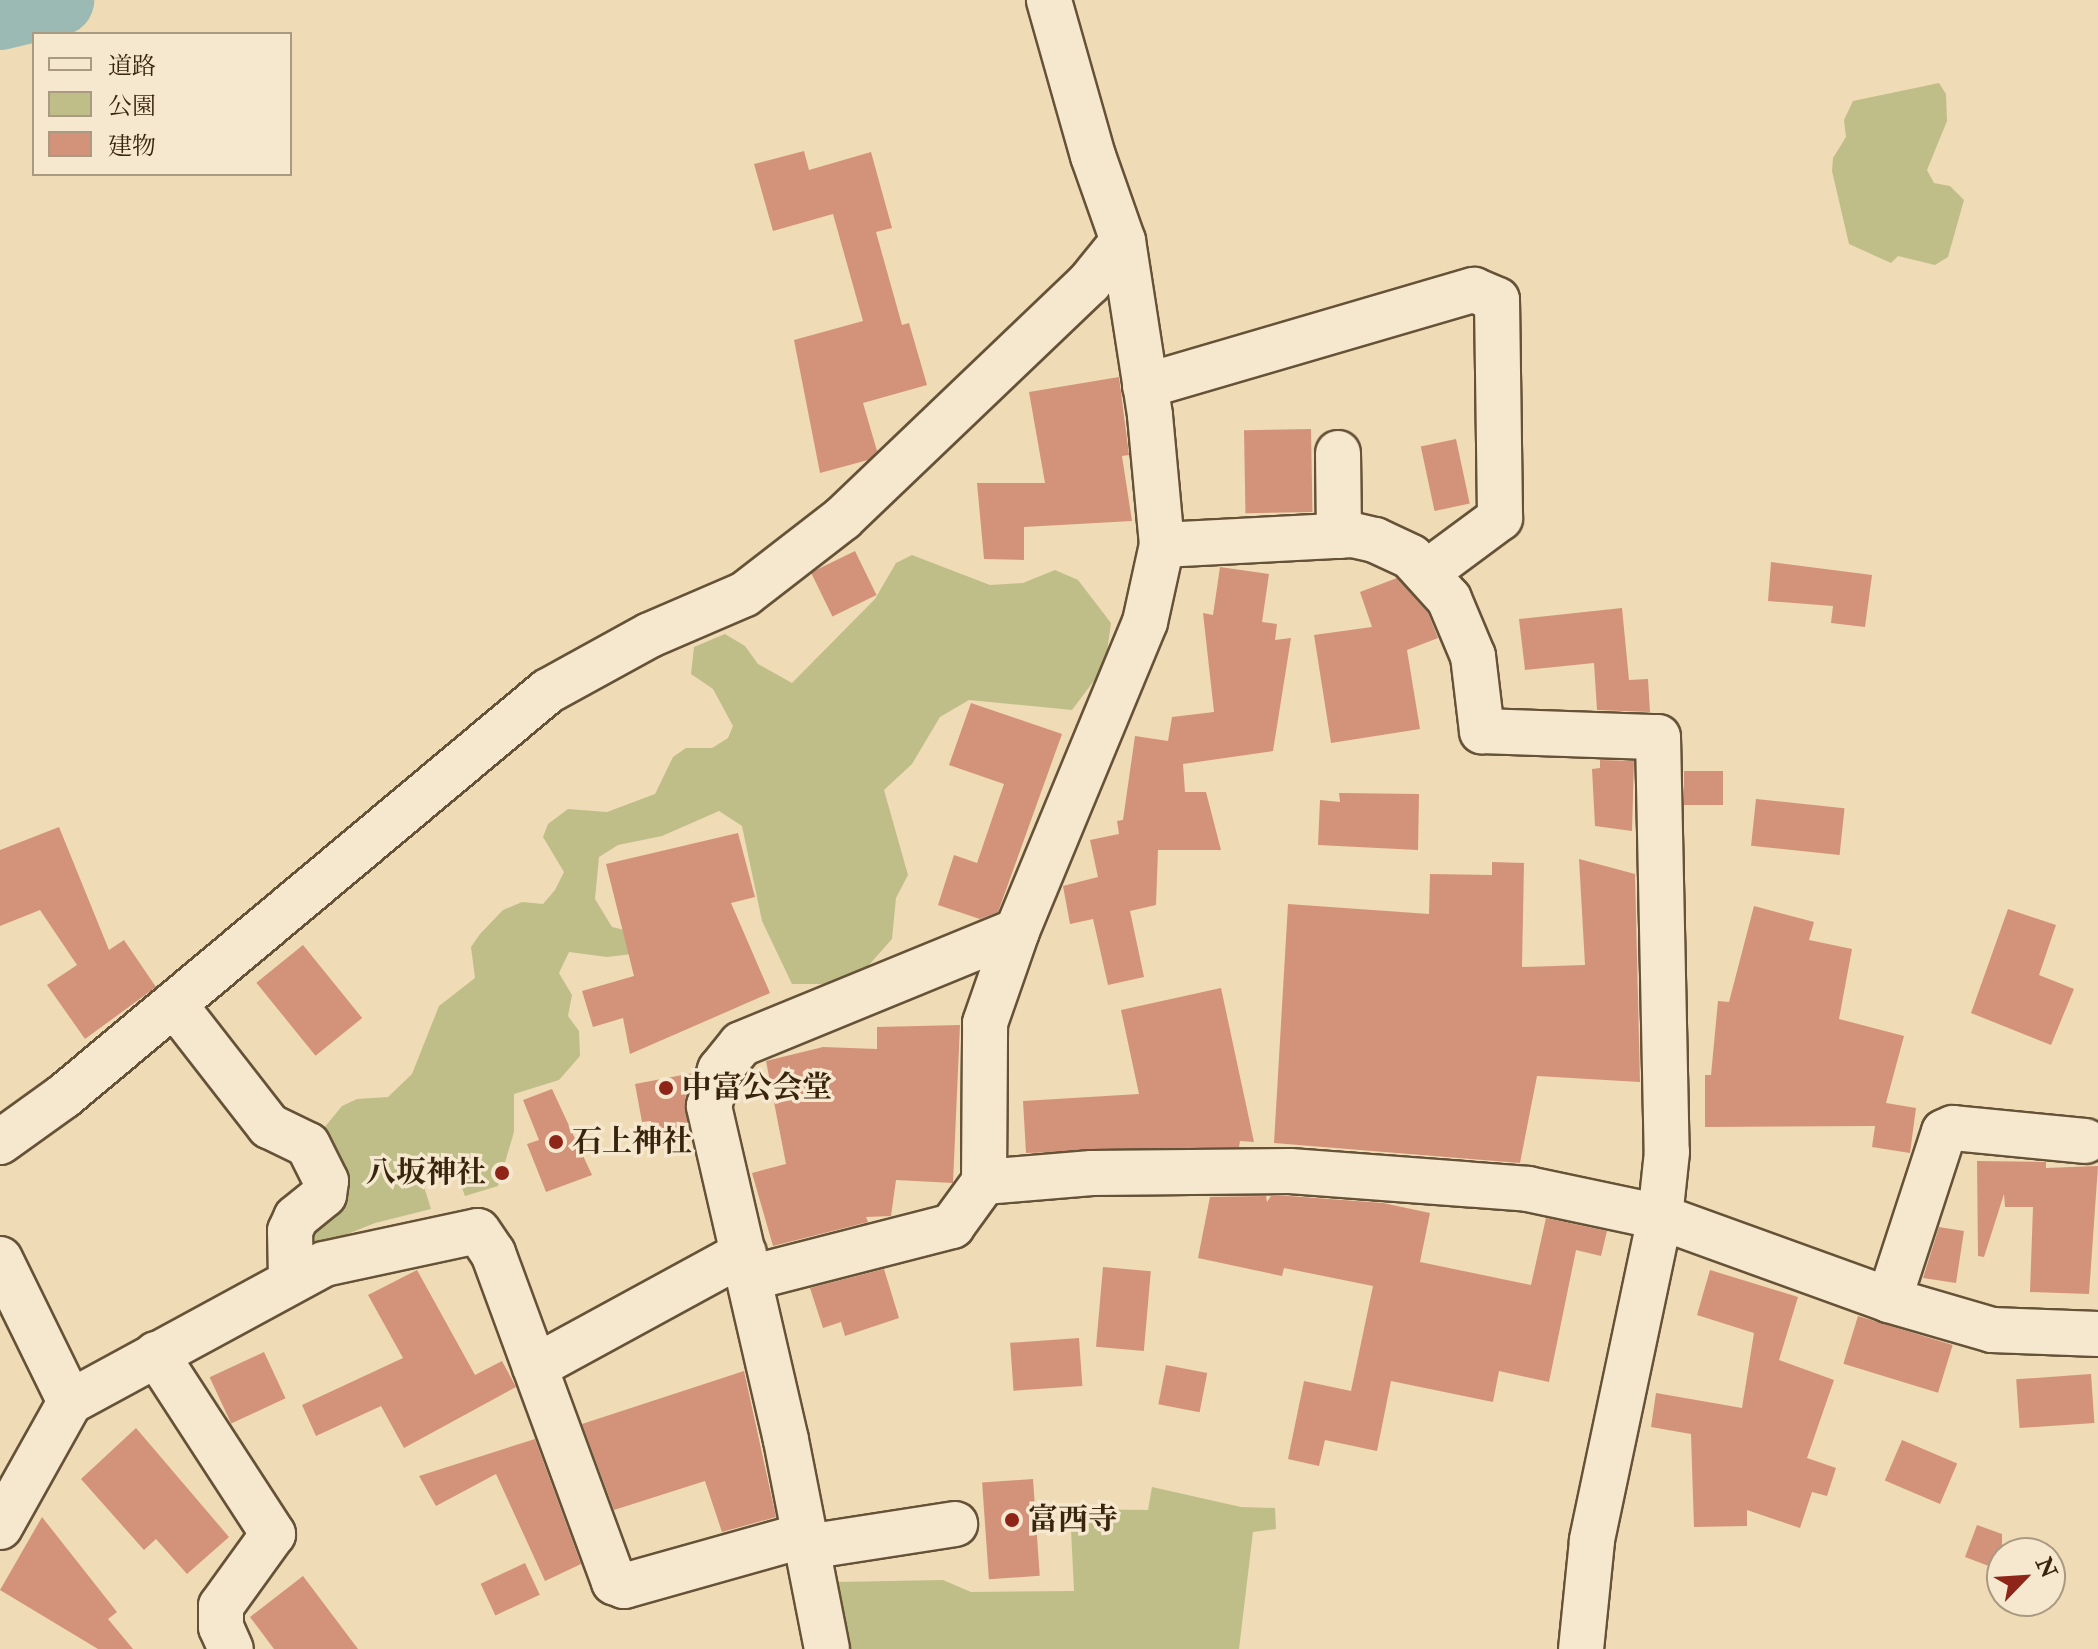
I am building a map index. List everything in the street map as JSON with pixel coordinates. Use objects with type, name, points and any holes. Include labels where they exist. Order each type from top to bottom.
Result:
[{"type":"street","points":[[535,1367],[747,1266],[952,1226],[984,1182],[985,1023],[1017,931],[1145,622],[1162,545],[1145,386],[1123,241],[1049,0]]},
{"type":"street","points":[[0,1142],[174,1004],[548,691],[650,635],[745,594],[843,518],[1089,283],[1123,241]]},
{"type":"street","points":[[1145,386],[1474,290],[1497,300],[1500,518],[1427,572]]},
{"type":"street","points":[[1338,453],[1339,536]]},
{"type":"street","points":[[1162,545],[1339,536],[1375,540],[1427,572],[1449,599],[1473,656],[1482,731],[1658,737],[1667,1152],[1660,1217],[1592,1541],[1581,1649]]},
{"type":"street","points":[[827,1649],[747,1266],[709,1106],[720,1070],[741,1044],[1017,931]]},
{"type":"street","points":[[174,1004],[269,1126],[308,1145],[326,1181],[324,1195],[296,1218],[290,1231],[291,1278]]},
{"type":"street","points":[[1889,1300],[1944,1132],[1953,1128],[2085,1141]]},
{"type":"street","points":[[984,1182],[1092,1173],[1290,1171],[1528,1189],[1660,1217],[1889,1300],[1992,1330],[2098,1334]]},
{"type":"street","points":[[0,1527],[70,1402],[291,1278],[324,1264],[478,1231],[493,1253],[614,1582],[624,1586],[806,1541],[955,1524]]},
{"type":"street","points":[[0,1259],[70,1402]]},
{"type":"street","points":[[156,1354],[273,1534],[221,1606],[221,1627],[231,1649]]},
{"type":"green space","points":[[1939,83],[1946,94],[1947,121],[1927,170],[1934,183],[1950,186],[1964,200],[1948,257],[1935,265],[1898,256],[1891,263],[1849,244],[1832,171],[1833,158],[1846,137],[1844,120],[1853,101]]},
{"type":"green space","points":[[912,555],[990,585],[1023,583],[1055,570],[1078,580],[1111,623],[1105,666],[1072,710],[969,700],[940,717],[912,764],[884,790],[908,875],[896,898],[892,939],[861,974],[822,984],[792,984],[762,921],[742,826],[719,811],[662,836],[618,845],[599,857],[595,899],[612,927],[637,933],[641,953],[607,957],[569,952],[559,973],[572,995],[568,1016],[579,1031],[580,1056],[559,1080],[514,1094],[514,1132],[498,1186],[465,1196],[455,1169],[435,1156],[420,1174],[431,1209],[375,1223],[310,1249],[309,1180],[319,1134],[342,1106],[357,1099],[388,1097],[412,1074],[439,1006],[475,978],[471,947],[480,934],[503,910],[522,902],[543,904],[555,890],[564,872],[543,837],[548,824],[568,809],[607,812],[655,794],[673,757],[686,748],[712,748],[728,738],[733,726],[713,689],[691,674],[694,647],[725,634],[745,646],[758,664],[792,683],[875,599],[896,563]]},
{"type":"green space","points":[[1152,1487],[1241,1507],[1275,1508],[1276,1529],[1253,1532],[1239,1649],[847,1649],[836,1582],[943,1580],[971,1592],[1074,1591],[1070,1509],[1148,1510]]},
{"type":"building","points":[[804,151],[809,170],[871,152],[892,228],[876,232],[902,325],[909,323],[927,385],[863,403],[877,451],[868,460],[820,473],[794,340],[863,321],[833,214],[773,231],[754,164]]},
{"type":"building","points":[[1119,377],[1129,455],[1122,456],[1132,521],[1024,527],[1024,560],[984,559],[977,483],[1045,483],[1029,392]]},
{"type":"building","points":[[1311,429],[1312,512],[1245,513],[1244,430]]},
{"type":"building","points":[[1456,439],[1470,504],[1435,511],[1421,446]]},
{"type":"building","points":[[855,551],[876,595],[832,617],[811,572]]},
{"type":"building","points":[[1771,562],[1872,575],[1865,627],[1831,623],[1833,606],[1768,601]]},
{"type":"building","points":[[1220,567],[1269,574],[1262,622],[1277,624],[1275,640],[1291,638],[1273,751],[1183,764],[1185,792],[1206,792],[1221,850],[1158,850],[1156,905],[1130,911],[1144,977],[1108,985],[1093,919],[1070,924],[1063,886],[1098,877],[1090,840],[1119,834],[1117,821],[1123,820],[1135,736],[1168,741],[1172,717],[1214,712],[1203,613],[1213,615]]},
{"type":"building","points":[[1397,578],[1428,613],[1438,638],[1407,650],[1420,729],[1331,743],[1314,635],[1372,627],[1360,592]]},
{"type":"building","points":[[1622,608],[1629,680],[1648,679],[1650,712],[1597,710],[1594,663],[1525,670],[1519,619]]},
{"type":"building","points":[[971,703],[1062,734],[998,912],[980,919],[938,905],[954,855],[977,863],[1004,784],[949,765]]},
{"type":"building","points":[[1600,760],[1634,761],[1632,831],[1595,826],[1592,769],[1600,768]]},
{"type":"building","points":[[1684,771],[1723,771],[1723,805],[1684,805]]},
{"type":"building","points":[[1339,793],[1419,794],[1418,850],[1318,845],[1320,800],[1340,802]]},
{"type":"building","points":[[1756,799],[1845,808],[1840,855],[1751,846]]},
{"type":"building","points":[[59,827],[109,950],[124,940],[156,987],[85,1039],[47,985],[77,965],[40,910],[0,926],[0,850]]},
{"type":"building","points":[[738,833],[755,897],[731,903],[770,993],[630,1054],[623,1018],[593,1027],[582,991],[634,976],[606,864]]},
{"type":"building","points":[[1579,859],[1635,874],[1640,1082],[1537,1076],[1520,1163],[1274,1143],[1288,904],[1429,914],[1430,874],[1492,875],[1492,862],[1524,863],[1522,967],[1585,965]]},
{"type":"building","points":[[1754,906],[1814,922],[1809,940],[1852,949],[1839,1019],[1904,1036],[1886,1103],[1916,1108],[1910,1153],[1872,1147],[1875,1126],[1705,1127],[1705,1075],[1711,1075],[1718,1001],[1729,1002]]},
{"type":"building","points":[[2008,909],[2056,925],[2039,975],[2074,989],[2051,1045],[1971,1013]]},
{"type":"building","points":[[303,945],[362,1018],[316,1056],[256,983]]},
{"type":"building","points":[[1221,988],[1254,1142],[1240,1141],[1239,1147],[1026,1153],[1023,1101],[1139,1094],[1121,1010]]},
{"type":"building","points":[[960,1025],[953,1183],[896,1180],[891,1216],[866,1217],[868,1222],[773,1246],[752,1173],[786,1164],[766,1061],[823,1047],[877,1049],[877,1027]]},
{"type":"building","points":[[693,1073],[685,1099],[688,1127],[653,1133],[651,1121],[642,1122],[635,1084]]},
{"type":"building","name":"石上神社","points":[[552,1089],[592,1175],[546,1192],[527,1144],[539,1140],[523,1100]]},
{"type":"building","points":[[1977,1161],[2046,1162],[2046,1168],[2098,1166],[2089,1294],[2030,1292],[2033,1207],[2005,1207],[2004,1194],[1984,1257],[1978,1256]]},
{"type":"building","points":[[1266,1196],[1267,1202],[1271,1196],[1289,1196],[1383,1203],[1430,1213],[1420,1262],[1531,1285],[1546,1218],[1607,1231],[1601,1256],[1576,1250],[1549,1382],[1499,1371],[1493,1402],[1391,1381],[1377,1451],[1325,1440],[1319,1466],[1288,1459],[1304,1381],[1351,1391],[1373,1286],[1284,1268],[1282,1276],[1198,1258],[1210,1197]]},
{"type":"building","points":[[1939,1227],[1964,1231],[1956,1283],[1923,1278]]},
{"type":"building","points":[[1103,1267],[1151,1271],[1144,1351],[1096,1347]]},
{"type":"building","points":[[884,1269],[899,1318],[845,1336],[841,1322],[823,1328],[810,1288]]},
{"type":"building","points":[[417,1270],[475,1375],[502,1361],[516,1387],[404,1448],[381,1406],[316,1436],[302,1405],[403,1358],[368,1295]]},
{"type":"building","points":[[1710,1270],[1798,1297],[1779,1360],[1834,1380],[1807,1458],[1836,1468],[1827,1496],[1812,1492],[1800,1528],[1747,1510],[1747,1526],[1694,1527],[1691,1434],[1651,1427],[1656,1393],[1742,1408],[1754,1333],[1697,1315]]},
{"type":"building","points":[[1858,1316],[1953,1345],[1938,1393],[1843,1364]]},
{"type":"building","points":[[1079,1338],[1082,1386],[1014,1391],[1010,1343]]},
{"type":"building","points":[[264,1352],[286,1398],[231,1424],[210,1377]]},
{"type":"building","points":[[1166,1365],[1207,1373],[1200,1412],[1158,1404]]},
{"type":"building","points":[[744,1371],[776,1517],[722,1532],[705,1481],[614,1510],[582,1424]]},
{"type":"building","points":[[2091,1374],[2094,1423],[2020,1428],[2016,1379]]},
{"type":"building","points":[[136,1428],[229,1537],[187,1574],[156,1539],[144,1550],[81,1479]]},
{"type":"building","points":[[535,1439],[581,1564],[545,1581],[496,1474],[436,1506],[419,1476]]},
{"type":"building","points":[[1902,1440],[1957,1463],[1940,1504],[1885,1481]]},
{"type":"building","name":"富西寺","points":[[1033,1479],[1040,1576],[989,1579],[982,1483]]},
{"type":"building","points":[[42,1517],[117,1612],[108,1619],[133,1649],[98,1649],[0,1590]]},
{"type":"building","points":[[1977,1525],[2002,1534],[2002,1537],[1986,1537],[1986,1565],[1965,1557]]},
{"type":"building","points":[[525,1563],[540,1595],[495,1615],[481,1584]]},
{"type":"building","points":[[303,1576],[358,1649],[274,1649],[250,1617]]},
{"type":"waterway","points":[[0,14],[58,0]]},
{"type":"place","name":"中富公会堂","points":[[666,1088]]},
{"type":"place","name":"石上神社","points":[[556,1142]]},
{"type":"place","name":"八坂神社","points":[[502,1173]]},
{"type":"place","name":"富西寺","points":[[1012,1520]]}]
